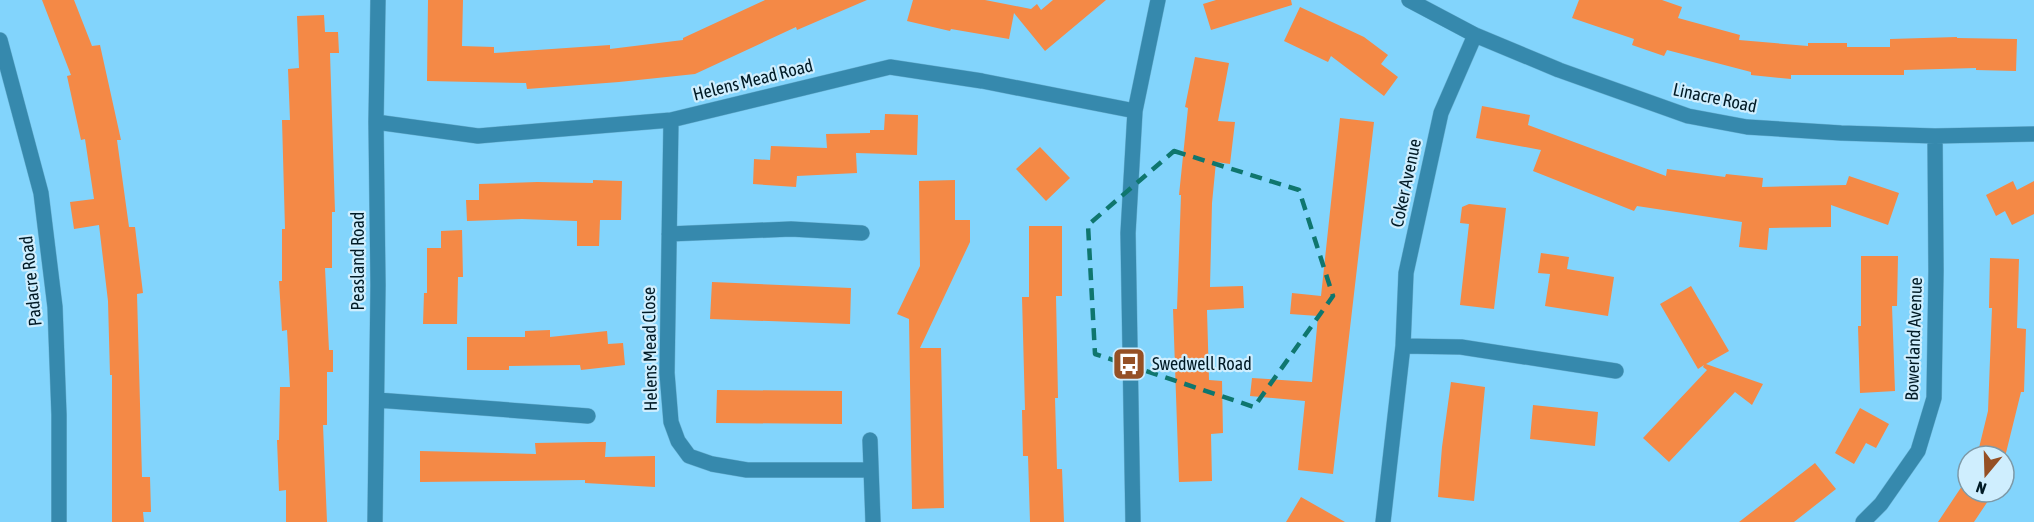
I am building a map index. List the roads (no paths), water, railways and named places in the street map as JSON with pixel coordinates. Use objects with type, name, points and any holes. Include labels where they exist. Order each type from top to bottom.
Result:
[{"type":"street","name":"Peasland Road","points":[[375,522],[378,0]]},
{"type":"street","points":[[1132,522],[1128,233],[1135,111],[1158,0]]},
{"type":"street","name":"Linacre Road","points":[[1409,0],[1475,35],[1559,70],[1688,116],[1747,127],[1841,133],[1935,136],[2034,134]]},
{"type":"street","name":"Coker Avenue","points":[[1383,522],[1403,346],[1406,273],[1441,113],[1475,35]]},
{"type":"street","name":"Padacre Road","points":[[0,40],[40,193],[55,307],[59,415],[58,522]]},
{"type":"street","name":"Helens Mead Road","points":[[376,122],[478,136],[671,120],[890,67],[981,81],[1135,111]]},
{"type":"street","name":"Helens Mead Close","points":[[671,120],[668,383],[671,422],[678,441],[689,456],[712,464],[747,470],[870,470]]},
{"type":"street","name":"Bowerland Avenue","points":[[1863,522],[1881,504],[1918,452],[1934,398],[1935,136]]},
{"type":"street","points":[[669,234],[791,229],[862,233]]},
{"type":"street","points":[[1403,346],[1461,347],[1616,371]]},
{"type":"street","points":[[377,400],[588,416]]},
{"type":"street","points":[[870,440],[873,522]]},
{"type":"place","name":"Swedwell Road","points":[[1129,364]]}]
